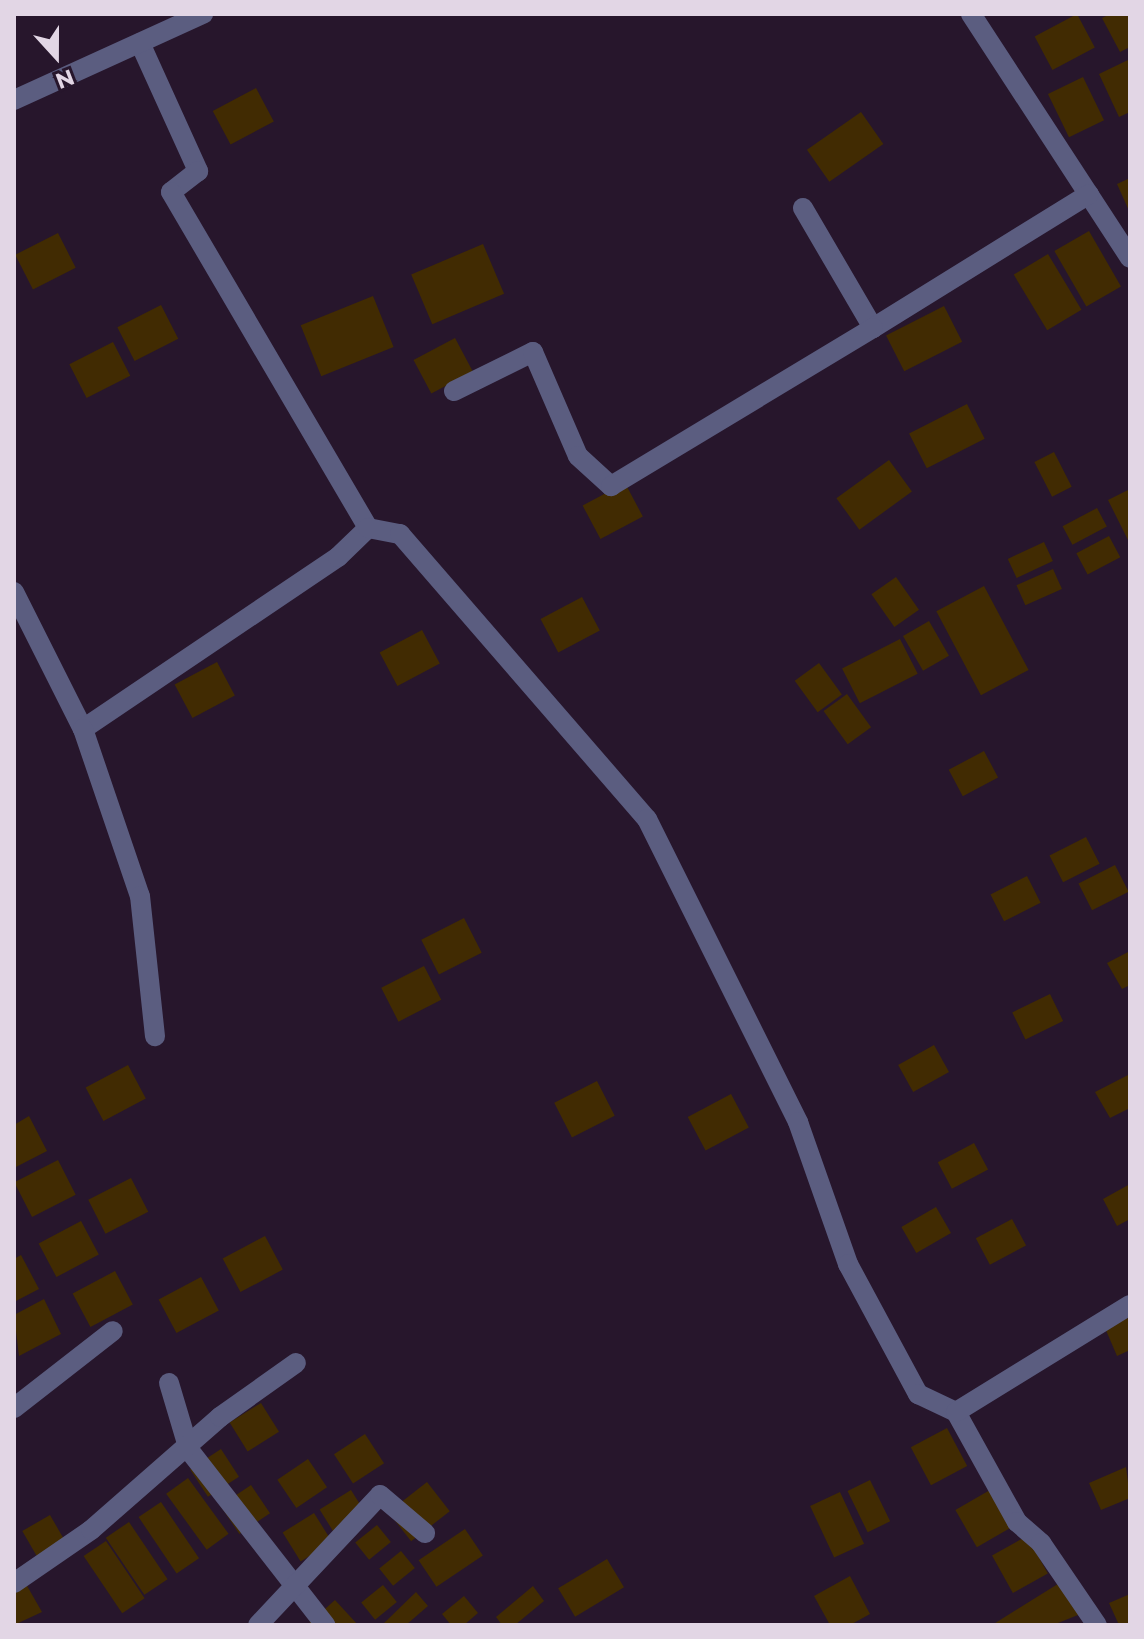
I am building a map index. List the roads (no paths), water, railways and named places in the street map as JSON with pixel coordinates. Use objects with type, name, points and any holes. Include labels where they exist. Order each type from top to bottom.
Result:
[{"type":"street","points":[[14,100],[203,14]]},
{"type":"street","points":[[971,14],[1129,256]]},
{"type":"street","points":[[140,43],[198,171],[171,192],[368,528],[400,534],[647,819],[798,1122],[848,1264],[918,1394],[956,1412],[1017,1522],[1041,1543],[1097,1625]]},
{"type":"street","points":[[454,391],[533,352],[578,456],[611,486],[1089,194]]},
{"type":"street","points":[[803,208],[873,328]]},
{"type":"street","points":[[83,729],[338,557],[368,528]]},
{"type":"street","points":[[14,592],[83,729],[140,896],[155,1036]]},
{"type":"street","points":[[956,1412],[1130,1305]]},
{"type":"street","points":[[14,1408],[113,1331]]},
{"type":"street","points":[[14,1583],[189,1450],[220,1417],[296,1363]]},
{"type":"street","points":[[169,1383],[189,1450],[325,1625]]},
{"type":"street","points":[[258,1625],[380,1495],[425,1533]]}]
